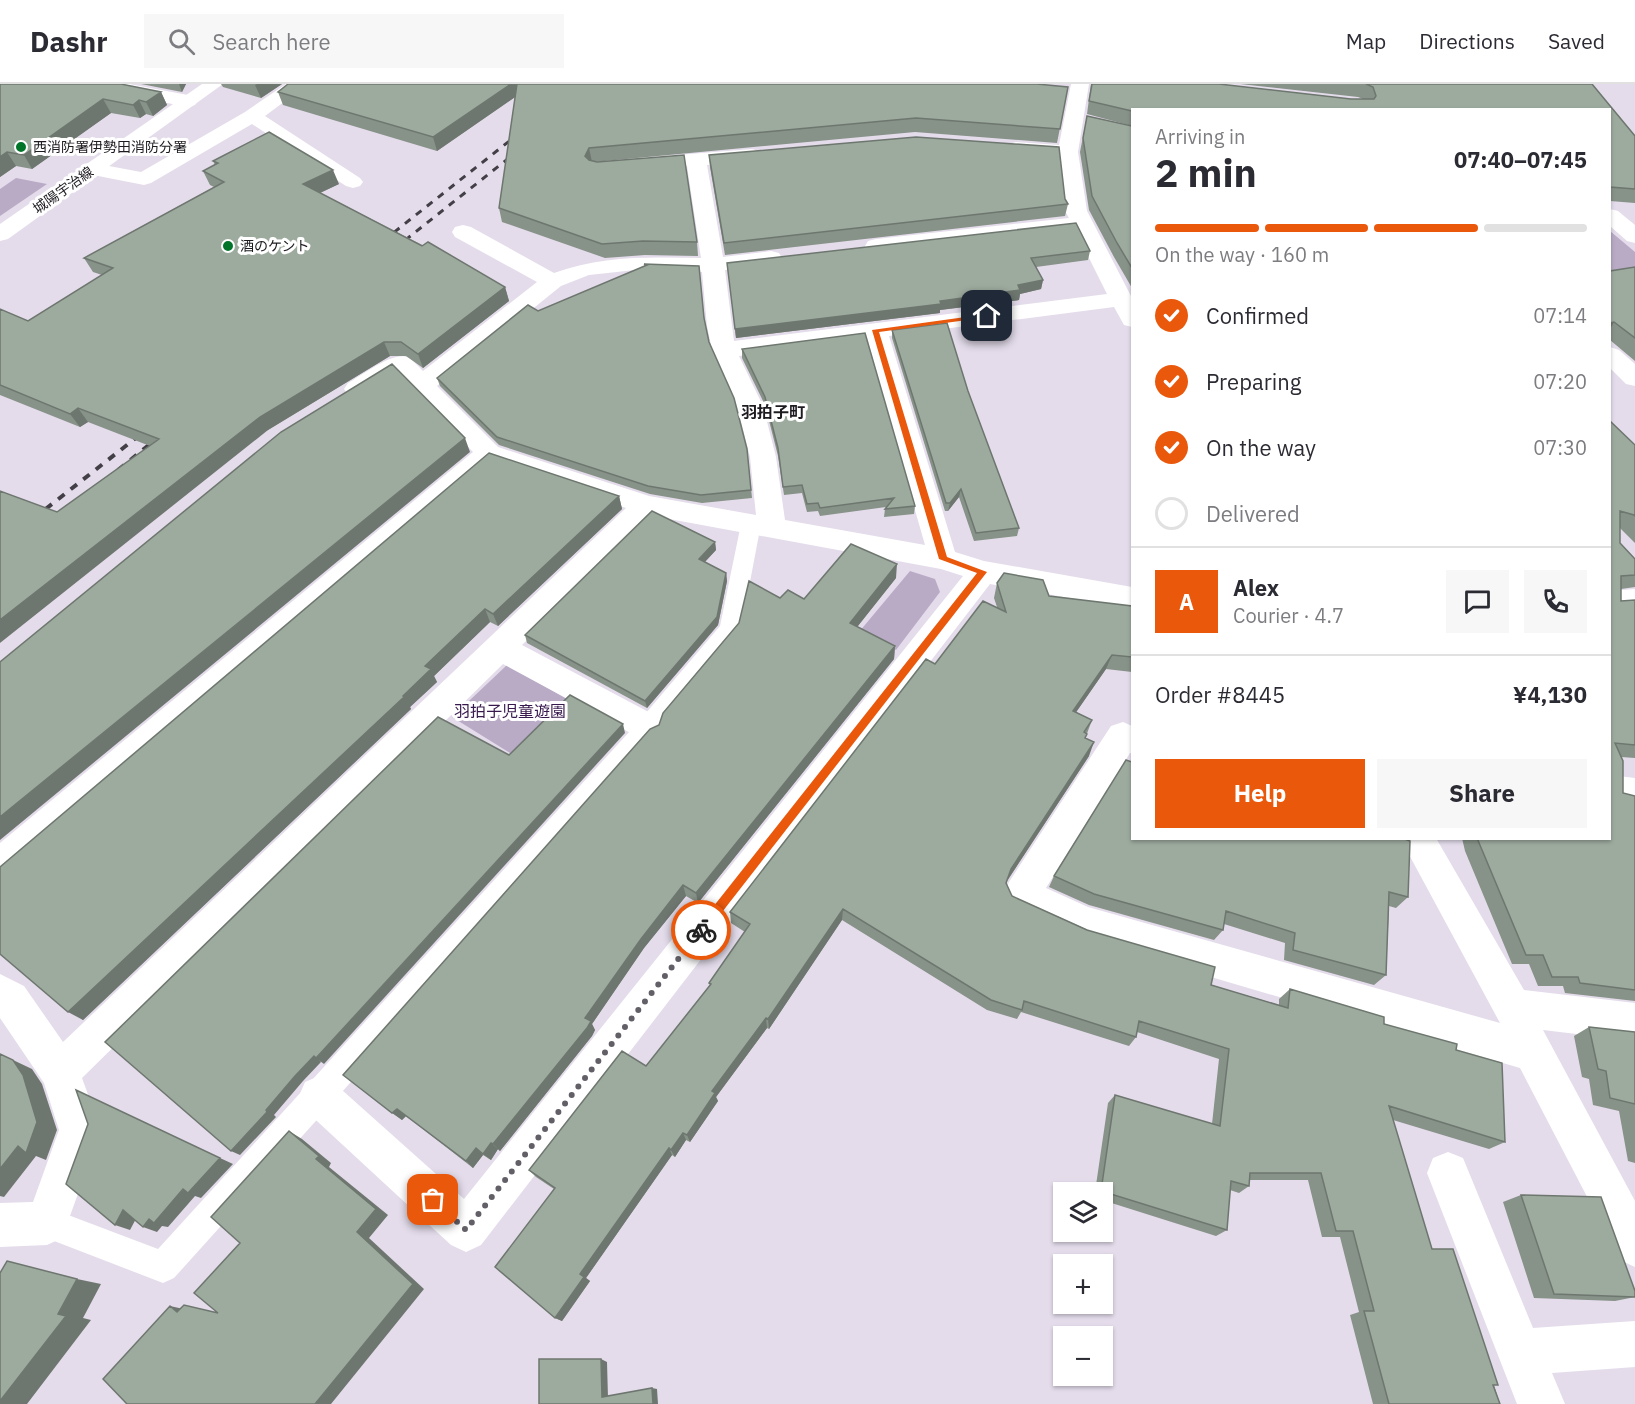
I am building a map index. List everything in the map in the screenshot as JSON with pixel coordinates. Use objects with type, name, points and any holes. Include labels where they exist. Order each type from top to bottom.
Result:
[{"type":"street","points":[[99,84],[188,101]]},
{"type":"street","name":"城陽宇治線","points":[[0,234],[214,84]]},
{"type":"street","points":[[93,169],[144,179],[252,116],[299,84]]},
{"type":"street","points":[[1074,90],[1075,120],[1068,152],[1076,211],[1080,223],[1104,262],[1131,318]]},
{"type":"street","points":[[252,116],[353,182]]},
{"type":"street","points":[[1075,120],[1098,125]]},
{"type":"street","points":[[998,147],[1068,152]]},
{"type":"street","points":[[620,166],[777,152]]},
{"type":"street","points":[[696,159],[724,350],[750,406],[761,447],[761,526]]},
{"type":"street","points":[[1611,215],[1635,215]]},
{"type":"street","points":[[1611,216],[1635,236]]},
{"type":"street","points":[[855,248],[1080,223]]},
{"type":"street","points":[[463,232],[553,280]]},
{"type":"street","points":[[423,384],[553,280],[585,269],[635,263],[713,265],[796,255]]},
{"type":"street","points":[[724,350],[1121,299]]},
{"type":"street","points":[[875,330],[943,559]]},
{"type":"street","points":[[1611,356],[1635,378]]},
{"type":"street","points":[[339,400],[400,363],[489,453],[648,504],[943,559],[983,572],[1131,598]]},
{"type":"street","points":[[0,865],[489,453]]},
{"type":"street","points":[[60,1072],[648,504]]},
{"type":"street","points":[[319,1096],[466,1230],[983,572]]},
{"type":"street","points":[[1611,602],[1635,600]]},
{"type":"street","points":[[498,647],[648,727]]},
{"type":"street","points":[[1131,740],[1123,736],[1022,894],[1082,922],[1533,1052]]},
{"type":"street","points":[[1611,789],[1635,793]]},
{"type":"street","points":[[1418,840],[1513,1008],[1533,1052],[1635,1245]]},
{"type":"street","points":[[0,992],[10,999],[60,1072],[81,1130],[47,1223],[0,1225]]},
{"type":"street","points":[[1513,1008],[1635,1022]]},
{"type":"street","points":[[1448,1173],[1541,1404]]},
{"type":"street","points":[[1520,1353],[1635,1344]]},
{"type":"lane","points":[[47,1223],[163,1267],[648,727],[730,629],[761,526]]},
{"type":"green space","points":[[16,178],[47,184],[0,216],[0,189]]},
{"type":"green space","points":[[1611,232],[1635,252],[1635,270],[1611,274]]},
{"type":"green space","points":[[910,571],[935,579],[940,592],[896,650],[859,632]]},
{"type":"green space","name":"羽拍子児童遊園","points":[[507,665],[569,700],[515,756],[452,717]]},
{"type":"building","points":[[0,84],[121,84],[161,92],[146,102],[139,100],[133,105],[103,99],[24,155],[7,152],[0,157]]},
{"type":"building","points":[[288,84],[511,84],[433,137],[278,92]]},
{"type":"building","points":[[517,84],[1037,84],[1068,87],[1060,129],[916,118],[589,148],[585,156],[597,162],[684,155],[697,242],[643,241],[602,244],[499,208]]},
{"type":"building","points":[[1092,84],[1219,84],[1351,99],[1374,99],[1376,96],[1373,87],[1366,84],[1592,84],[1635,136],[1635,189],[1611,187],[1611,108],[1131,108],[1131,111],[1089,101]]},
{"type":"building","points":[[1087,116],[1131,126],[1131,266],[1092,196],[1083,138]]},
{"type":"building","points":[[269,132],[333,170],[303,184],[422,246],[428,242],[505,287],[418,354],[401,342],[384,342],[260,417],[0,620],[0,491],[57,512],[159,439],[78,408],[70,414],[0,385],[0,309],[28,321],[113,268],[84,258],[224,182],[203,171],[218,163],[213,161]]},
{"type":"building","points":[[916,137],[1059,147],[1065,199],[1068,204],[724,243],[709,155]]},
{"type":"building","points":[[1076,223],[1090,251],[1031,258],[1043,280],[1018,285],[1020,290],[940,301],[941,304],[735,329],[727,263]]},
{"type":"building","points":[[644,264],[699,266],[704,318],[709,342],[734,398],[747,449],[751,490],[701,495],[648,486],[497,437],[437,378],[528,305],[538,311],[647,265]]},
{"type":"building","points":[[1635,267],[1635,338],[1614,322],[1611,323],[1611,271]]},
{"type":"building","points":[[947,323],[968,391],[1019,528],[976,533],[961,489],[950,503],[946,503],[892,330]]},
{"type":"building","points":[[865,333],[915,506],[885,509],[894,498],[820,508],[818,503],[807,504],[802,485],[783,487],[778,448],[765,397],[742,349]]},
{"type":"building","points":[[392,364],[465,438],[0,817],[0,662],[281,432]]},
{"type":"building","points":[[1611,422],[1635,445],[1635,516],[1620,511],[1620,543],[1635,559],[1635,575],[1621,576],[1621,601],[1635,600],[1635,745],[1615,743],[1623,761],[1623,793],[1635,796],[1635,990],[1580,983],[1578,977],[1552,977],[1543,955],[1526,955],[1478,840],[1611,840]]},
{"type":"building","points":[[489,453],[619,496],[493,614],[485,609],[425,666],[431,669],[404,697],[68,1012],[0,954],[0,867]]},
{"type":"building","points":[[652,511],[715,542],[699,559],[726,573],[717,617],[645,701],[525,635]]},
{"type":"building","points":[[851,544],[897,564],[850,623],[895,646],[696,893],[683,885],[585,1018],[591,1021],[587,1028],[493,1144],[491,1143],[483,1154],[476,1148],[466,1161],[397,1109],[392,1113],[343,1075],[650,729],[659,725],[663,713],[739,623],[749,581],[780,598],[788,590],[804,599]]},
{"type":"building","points":[[1004,573],[1043,580],[1049,596],[1131,606],[1131,657],[1112,655],[1073,711],[1092,720],[1084,732],[1087,734],[1085,738],[1094,742],[1011,869],[1006,883],[1012,896],[1087,930],[1215,967],[1211,985],[1288,1008],[1290,989],[1384,1017],[1384,1024],[1457,1044],[1456,1050],[1502,1063],[1505,1142],[1389,1106],[1432,1249],[1453,1249],[1498,1385],[1493,1385],[1500,1404],[1389,1404],[1364,1311],[1374,1311],[1353,1231],[1336,1231],[1321,1173],[1250,1173],[1249,1186],[1231,1181],[1227,1230],[1113,1195],[1113,1182],[1102,1182],[1115,1095],[1220,1126],[1229,1049],[1139,1021],[1136,1037],[1024,1001],[1022,1010],[991,1000],[843,909],[768,1019],[766,1018],[712,1091],[715,1093],[687,1135],[683,1133],[671,1150],[669,1148],[580,1274],[584,1277],[555,1318],[495,1267],[555,1188],[529,1170],[622,1051],[646,1066],[711,984],[709,983],[750,924],[730,912],[926,659],[935,664],[983,601],[1006,612],[997,583]]},
{"type":"building","points":[[570,695],[623,724],[316,1058],[314,1056],[295,1076],[266,1110],[267,1112],[231,1151],[105,1042],[438,717],[509,755]]},
{"type":"building","points":[[1126,760],[1131,762],[1131,840],[1410,841],[1408,897],[1389,892],[1386,975],[1293,950],[1295,933],[1226,911],[1223,930],[1094,894],[1054,876]]},
{"type":"building","points":[[1589,1027],[1635,1032],[1635,1104],[1610,1098],[1606,1071],[1598,1069]]},
{"type":"building","points":[[0,1054],[13,1060],[23,1075],[37,1122],[26,1153],[18,1146],[0,1169]]},
{"type":"building","points":[[76,1090],[220,1158],[188,1193],[183,1189],[154,1223],[149,1219],[143,1227],[123,1210],[115,1225],[66,1184],[88,1124]]},
{"type":"building","points":[[289,1131],[319,1156],[316,1159],[376,1209],[357,1232],[413,1284],[315,1404],[127,1404],[103,1379],[170,1306],[177,1312],[184,1305],[218,1313],[194,1293],[240,1243],[211,1217]]},
{"type":"building","points":[[1521,1195],[1601,1197],[1635,1291],[1635,1297],[1554,1294]]},
{"type":"building","points":[[7,1261],[77,1279],[58,1314],[66,1316],[0,1401],[0,1273]]},
{"type":"building","points":[[539,1359],[601,1359],[602,1397],[652,1388],[653,1404],[539,1404]]},
{"type":"railway","points":[[383,241],[522,131]]},
{"type":"railway","points":[[394,249],[519,150]]},
{"type":"railway","points":[[33,519],[146,430]]},
{"type":"railway","points":[[118,470],[160,436]]},
{"type":"way so far","points":[[433,1200],[466,1230],[701,930]]},
{"type":"place","name":"西消防署伊勢田消防分署","points":[[21,147]]},
{"type":"place","name":"酒のケント","points":[[228,246]]},
{"type":"district","name":"羽拍子町","points":[[773,412]]},
{"type":"route","points":[[701,930],[983,572],[943,559],[875,330],[987,316]]}]
